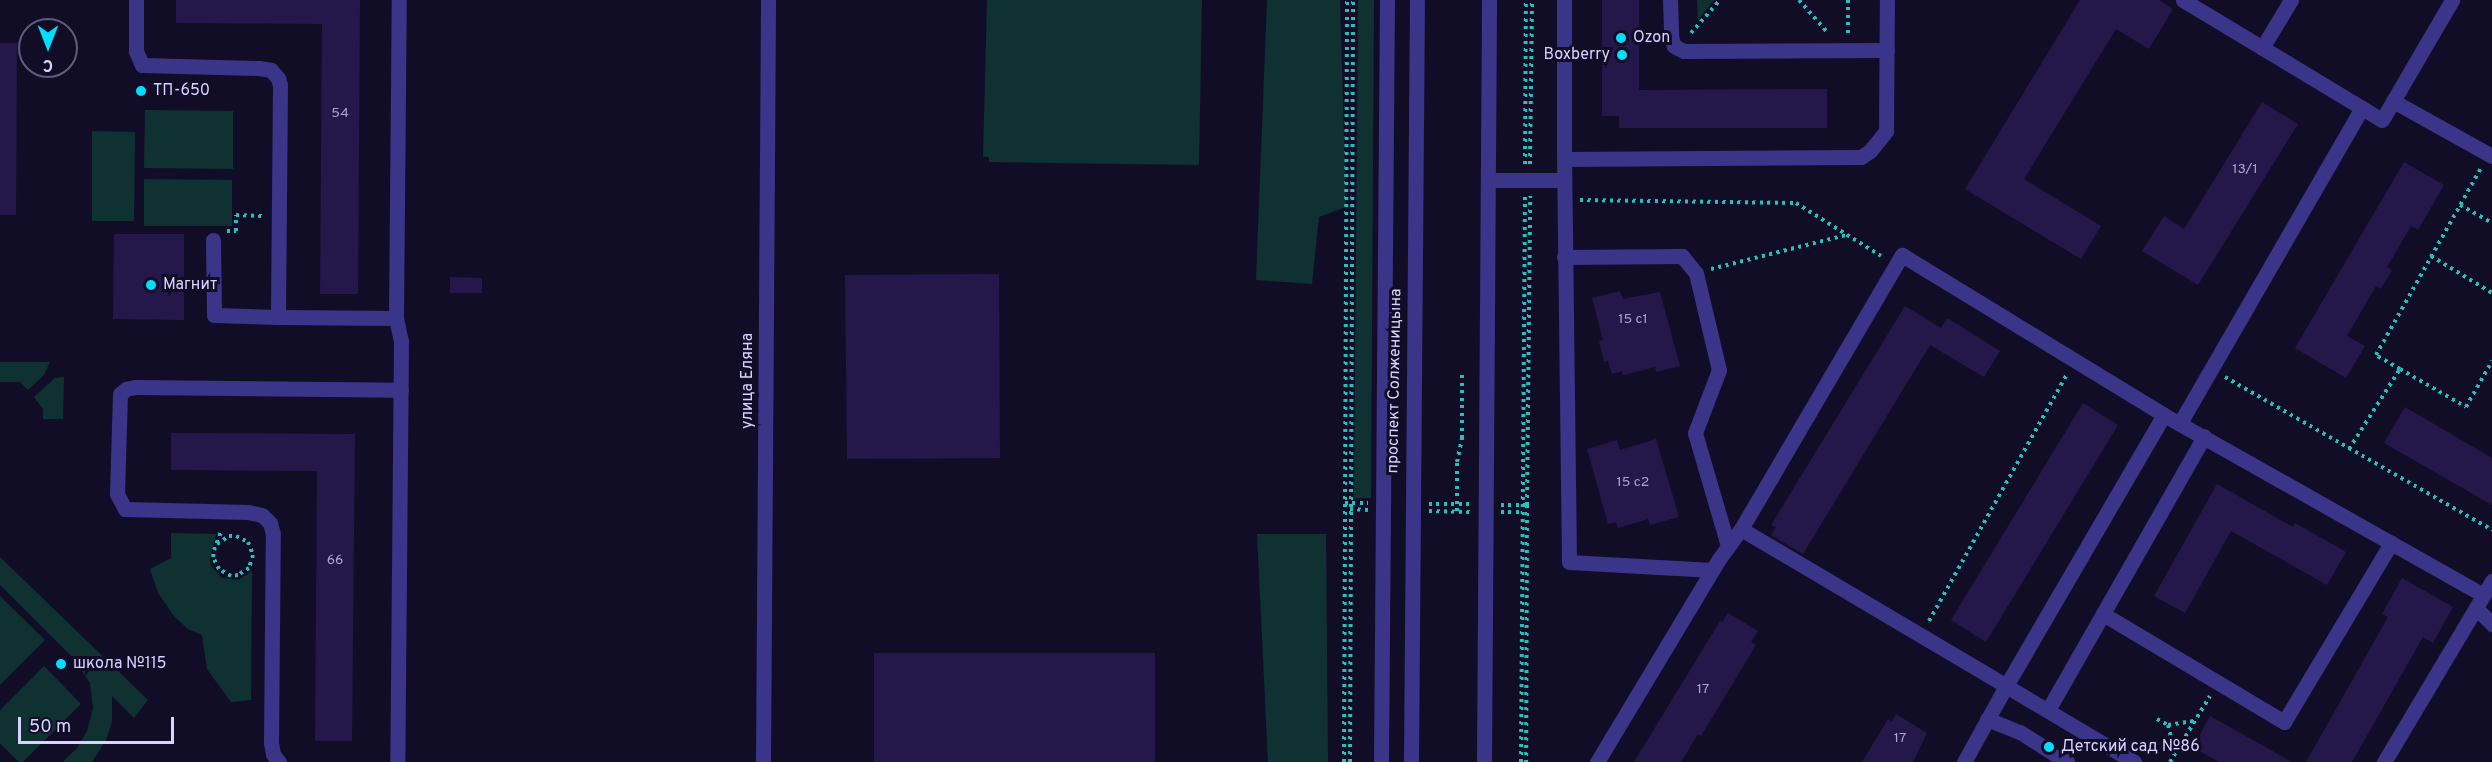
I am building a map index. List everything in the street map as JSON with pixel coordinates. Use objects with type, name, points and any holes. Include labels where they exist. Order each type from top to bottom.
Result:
[{"type":"street","points":[[136,0],[136,51],[142,65],[259,68],[271,70],[278,78],[278,317]]},
{"type":"street","points":[[398,762],[401,342],[396,318],[399,0]]},
{"type":"street","name":"улица Еляна","points":[[763,762],[768,0]]},
{"type":"street","name":"проспект Солженицына","points":[[1381,762],[1387,0]]},
{"type":"street","name":"проспект Солженицына","points":[[1411,762],[1417,0]]},
{"type":"street","points":[[1484,762],[1489,0]]},
{"type":"street","points":[[1564,0],[1563,180],[1569,562],[1712,570]]},
{"type":"street","points":[[1670,0],[1671,37],[1674,46],[1684,51],[1887,50]]},
{"type":"street","points":[[1564,159],[1861,158],[1870,151],[1886,131],[1887,0]]},
{"type":"street","points":[[2183,0],[2382,120],[2452,0]]},
{"type":"street","points":[[2262,48],[2291,0]]},
{"type":"street","points":[[2393,101],[2490,155]]},
{"type":"street","points":[[2180,423],[2362,108]]},
{"type":"street","points":[[1488,180],[1563,180]]},
{"type":"street","points":[[213,240],[214,315],[396,318]]},
{"type":"street","points":[[1597,762],[1712,570],[1741,529],[1902,255],[2075,358],[2164,415],[2391,543],[2479,602],[2492,624]]},
{"type":"street","points":[[1564,257],[1682,256],[1696,273],[1719,370],[1695,433],[1728,546]]},
{"type":"street","points":[[279,762],[273,754],[271,743],[273,534],[270,524],[262,515],[248,512],[125,509],[117,494],[120,394],[126,389],[135,387],[401,390]]},
{"type":"street","points":[[1964,762],[2164,415]]},
{"type":"street","points":[[2048,710],[2204,436]]},
{"type":"street","points":[[1741,529],[2134,762]]},
{"type":"street","points":[[2103,614],[2284,722],[2391,543]]},
{"type":"street","points":[[2384,762],[2492,581]]},
{"type":"street","points":[[1987,719],[2020,732],[2067,762]]},
{"type":"path","points":[[1344,762],[1347,0]]},
{"type":"path","points":[[1350,762],[1353,0]]},
{"type":"path","points":[[1526,0],[1527,505]]},
{"type":"path","points":[[1528,180],[1532,0]]},
{"type":"path","points":[[1677,48],[1720,0]]},
{"type":"path","points":[[1799,0],[1843,50]]},
{"type":"path","points":[[1832,38],[1848,38],[1848,0]]},
{"type":"path","points":[[2490,155],[2376,355],[2466,407],[2492,361]]},
{"type":"path","points":[[1528,199],[1796,203],[1896,265]]},
{"type":"path","points":[[1521,762],[1522,512],[1528,199]]},
{"type":"path","points":[[2460,205],[2492,223]]},
{"type":"path","points":[[213,240],[213,231],[236,231],[236,215],[279,216]]},
{"type":"path","points":[[1696,273],[1847,235]]},
{"type":"path","points":[[2431,256],[2492,293]]},
{"type":"path","points":[[1921,635],[2075,358]]},
{"type":"path","points":[[2211,369],[2492,530]]},
{"type":"path","points":[[2349,449],[2400,369]]},
{"type":"path","points":[[1456,511],[1457,462],[1462,438],[1461,375]]},
{"type":"path","points":[[1350,509],[1382,510]]},
{"type":"path","points":[[1412,510],[1522,512]]},
{"type":"path","points":[[229,536],[236,536],[248,542],[253,555],[249,568],[238,575],[224,574],[213,557],[217,544],[229,536]]},
{"type":"path","points":[[2170,762],[2217,683]]},
{"type":"path","points":[[2157,719],[2168,725],[2194,721]]},
{"type":"path","points":[[2168,725],[2175,753]]},
{"type":"green space","points":[[987,0],[1202,0],[1199,165],[989,162],[989,157],[983,157]]},
{"type":"green space","points":[[1267,0],[1340,0],[1346,207],[1319,217],[1312,284],[1256,280]]},
{"type":"green space","points":[[1358,0],[1374,0],[1371,498],[1354,498]]},
{"type":"green space","points":[[1697,0],[1714,0],[1698,20]]},
{"type":"green space","points":[[145,110],[233,111],[233,169],[144,168]]},
{"type":"green space","points":[[92,131],[135,132],[134,221],[92,221]]},
{"type":"green space","points":[[144,179],[232,180],[232,226],[144,226]]},
{"type":"green space","points":[[0,362],[50,362],[44,375],[28,390],[20,382],[0,382]]},
{"type":"green space","points":[[64,377],[63,419],[43,419],[43,409],[34,397],[55,378]]},
{"type":"green space","points":[[171,533],[216,534],[210,558],[211,566],[222,578],[238,580],[252,571],[251,700],[231,702],[207,669],[202,635],[188,629],[174,616],[158,593],[150,569],[171,558]]},
{"type":"green space","points":[[1257,534],[1326,534],[1328,762],[1268,762]]},
{"type":"green space","points":[[0,557],[148,700],[134,718],[112,696],[112,722],[106,740],[92,762],[63,762],[77,748],[87,731],[93,708],[90,683],[73,658],[0,585]]},
{"type":"green space","points":[[0,596],[45,640],[0,685]]},
{"type":"green space","points":[[44,666],[81,704],[23,762],[19,762],[0,743],[0,710]]},
{"type":"building","points":[[176,0],[360,0],[358,294],[320,294],[322,24],[176,23]]},
{"type":"building","points":[[1602,0],[1639,0],[1639,90],[1827,89],[1827,128],[1619,128],[1619,116],[1602,116]]},
{"type":"building","points":[[2080,0],[2159,0],[2173,9],[2149,49],[2116,29],[2024,179],[2101,226],[2081,259],[1965,189]]},
{"type":"building","points":[[0,43],[17,43],[16,215],[0,215]]},
{"type":"building","points":[[2262,102],[2298,124],[2198,285],[2142,251],[2164,216],[2184,229]]},
{"type":"building","points":[[2404,162],[2444,185],[2418,230],[2411,226],[2387,267],[2392,270],[2381,289],[2376,286],[2347,336],[2365,346],[2346,378],[2295,348]]},
{"type":"building","points":[[114,234],[184,234],[184,320],[113,319]]},
{"type":"building","points":[[999,274],[1000,458],[847,459],[845,275]]},
{"type":"building","points":[[450,277],[482,278],[482,293],[450,293]]},
{"type":"building","points":[[1620,291],[1623,299],[1660,292],[1680,366],[1656,372],[1655,367],[1623,375],[1622,371],[1612,374],[1608,361],[1604,362],[1599,341],[1603,340],[1592,298]]},
{"type":"building","points":[[1905,306],[1941,328],[1947,318],[2000,351],[1984,377],[1930,345],[1803,554],[1771,535],[1776,527],[1771,525]]},
{"type":"building","points":[[2083,403],[2118,425],[1986,642],[1951,620]]},
{"type":"building","points":[[2405,407],[2492,458],[2492,505],[2384,443]]},
{"type":"building","points":[[171,433],[355,434],[352,741],[315,741],[317,471],[171,470]]},
{"type":"building","points":[[1656,439],[1679,517],[1650,525],[1648,519],[1618,528],[1616,522],[1608,524],[1587,449],[1617,440],[1620,450]]},
{"type":"building","points":[[2217,484],[2293,527],[2295,523],[2346,552],[2327,585],[2231,531],[2185,613],[2154,596]]},
{"type":"building","points":[[2402,578],[2453,607],[2433,643],[2423,637],[2352,762],[2306,762],[2388,617],[2382,614]]},
{"type":"building","points":[[1728,613],[1758,631],[1751,642],[1756,645],[1701,736],[1698,734],[1681,762],[1634,762],[1720,621],[1722,622]]},
{"type":"building","points":[[874,653],[1155,653],[1155,762],[874,762]]},
{"type":"building","points":[[1896,714],[1927,733],[1913,762],[1862,762],[1888,719],[1892,722]]},
{"type":"building","points":[[2210,716],[2292,762],[2219,762],[2193,747]]},
{"type":"place","name":"Ozon","points":[[1621,38]]},
{"type":"place","name":"Boxberry","points":[[1622,55]]},
{"type":"place","name":"ТП-650","points":[[141,91]]},
{"type":"place","name":"Магнит","points":[[151,285]]},
{"type":"place","name":"школа №115","points":[[61,664]]},
{"type":"place","name":"Детский сад №86","points":[[2049,747]]}]
